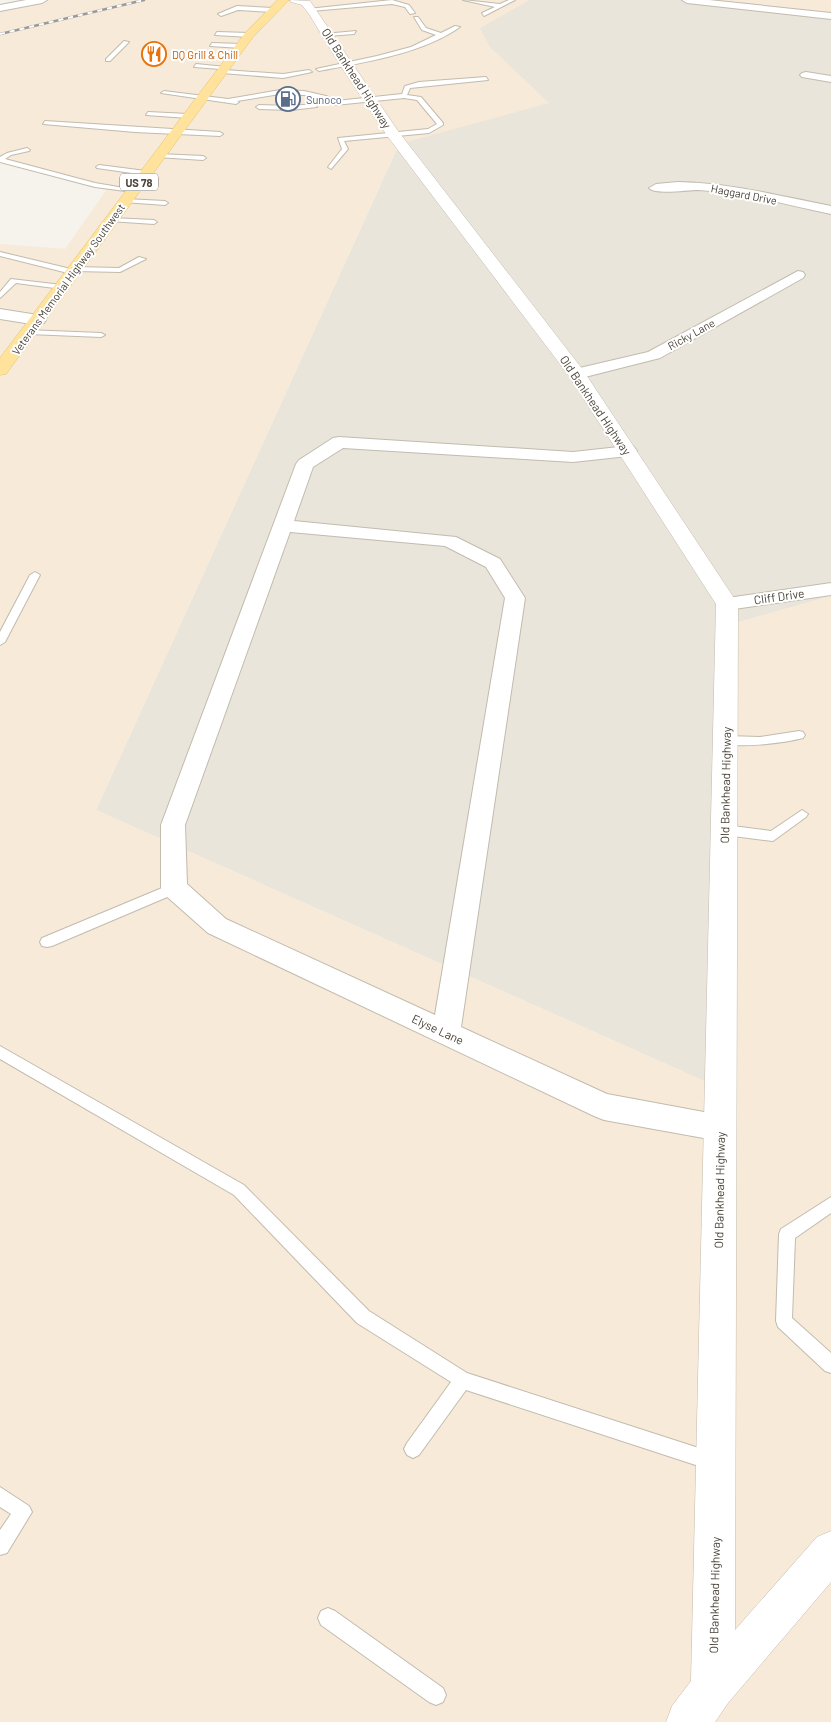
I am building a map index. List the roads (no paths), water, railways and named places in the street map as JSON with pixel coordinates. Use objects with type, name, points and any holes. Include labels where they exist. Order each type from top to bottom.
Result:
[{"type":"main road","name":"Veterans Memorial Highway Southwest","points":[[0,370],[245,40],[284,0]]},
{"type":"street","points":[[0,8],[42,0]]},
{"type":"street","points":[[688,0],[831,16]]},
{"type":"street","name":"Old Bankhead Highway","points":[[312,14],[394,134],[577,374],[727,604],[713,1688]]},
{"type":"street","points":[[806,75],[831,79]]},
{"type":"street","name":"Haggard Drive","points":[[656,188],[697,185],[728,189],[831,210]]},
{"type":"street","name":"Ricky Lane","points":[[577,374],[654,355],[798,275]]},
{"type":"street","points":[[0,314],[33,326]]},
{"type":"street","points":[[174,888],[173,825],[305,464],[339,442],[572,457],[628,451]]},
{"type":"street","points":[[283,526],[449,541],[494,563],[515,598],[446,1033]]},
{"type":"street","name":"Cliff Drive","points":[[727,604],[831,589]]},
{"type":"street","name":"Elyse Lane","points":[[174,888],[217,926],[604,1107],[720,1128]]},
{"type":"street","points":[[688,1722],[713,1688],[826,1567]]},
{"type":"lane","points":[[465,0],[500,6]]},
{"type":"lane","points":[[484,14],[513,0]]},
{"type":"lane","points":[[312,14],[392,2],[407,6],[424,29],[442,35]]},
{"type":"lane","points":[[221,14],[237,8],[273,10]]},
{"type":"lane","points":[[312,14],[354,32]]},
{"type":"lane","points":[[319,69],[346,65],[413,48],[457,27]]},
{"type":"lane","points":[[217,34],[245,40]]},
{"type":"lane","points":[[212,45],[245,40]]},
{"type":"lane","points":[[108,60],[126,42]]},
{"type":"lane","points":[[400,42],[413,48]]},
{"type":"lane","points":[[196,66],[283,76],[309,72]]},
{"type":"lane","points":[[404,96],[407,87],[419,84],[486,80]]},
{"type":"lane","points":[[230,100],[280,92],[304,93],[324,97],[335,103],[404,96],[419,98],[441,124],[429,131],[340,139],[345,149],[331,166]]},
{"type":"lane","points":[[164,93],[230,100],[239,103]]},
{"type":"lane","points":[[259,107],[290,108],[314,106]]},
{"type":"lane","points":[[148,114],[188,116]]},
{"type":"lane","points":[[45,123],[220,134]]},
{"type":"lane","points":[[0,160],[9,154],[28,150]]},
{"type":"lane","points":[[159,156],[203,158]]},
{"type":"lane","points":[[0,160],[95,184],[129,196],[165,202]]},
{"type":"lane","points":[[99,167],[146,173]]},
{"type":"lane","points":[[111,220],[157,222]]},
{"type":"lane","points":[[0,254],[73,271],[120,270],[142,259]]},
{"type":"lane","points":[[0,296],[11,280],[62,287]]},
{"type":"lane","points":[[33,326],[100,336]]},
{"type":"lane","points":[[0,642],[36,575]]},
{"type":"lane","points":[[726,740],[760,741],[799,736]]},
{"type":"lane","points":[[725,830],[773,836],[802,814]]},
{"type":"lane","points":[[47,942],[174,888]]},
{"type":"lane","points":[[0,1052],[238,1190],[363,1317],[463,1380],[716,1462]]},
{"type":"lane","points":[[831,1204],[787,1234],[784,1321],[831,1365]]},
{"type":"lane","points":[[413,1449],[463,1380]]},
{"type":"lane","points":[[0,1496],[23,1512],[0,1546]]},
{"type":"lane","points":[[328,1618],[436,1696]]},
{"type":"railway","points":[[0,34],[144,0]]},
{"type":"place","name":"DQ Grill & Chill","points":[[154,54]]},
{"type":"place","name":"Sunoco","points":[[288,99]]}]
